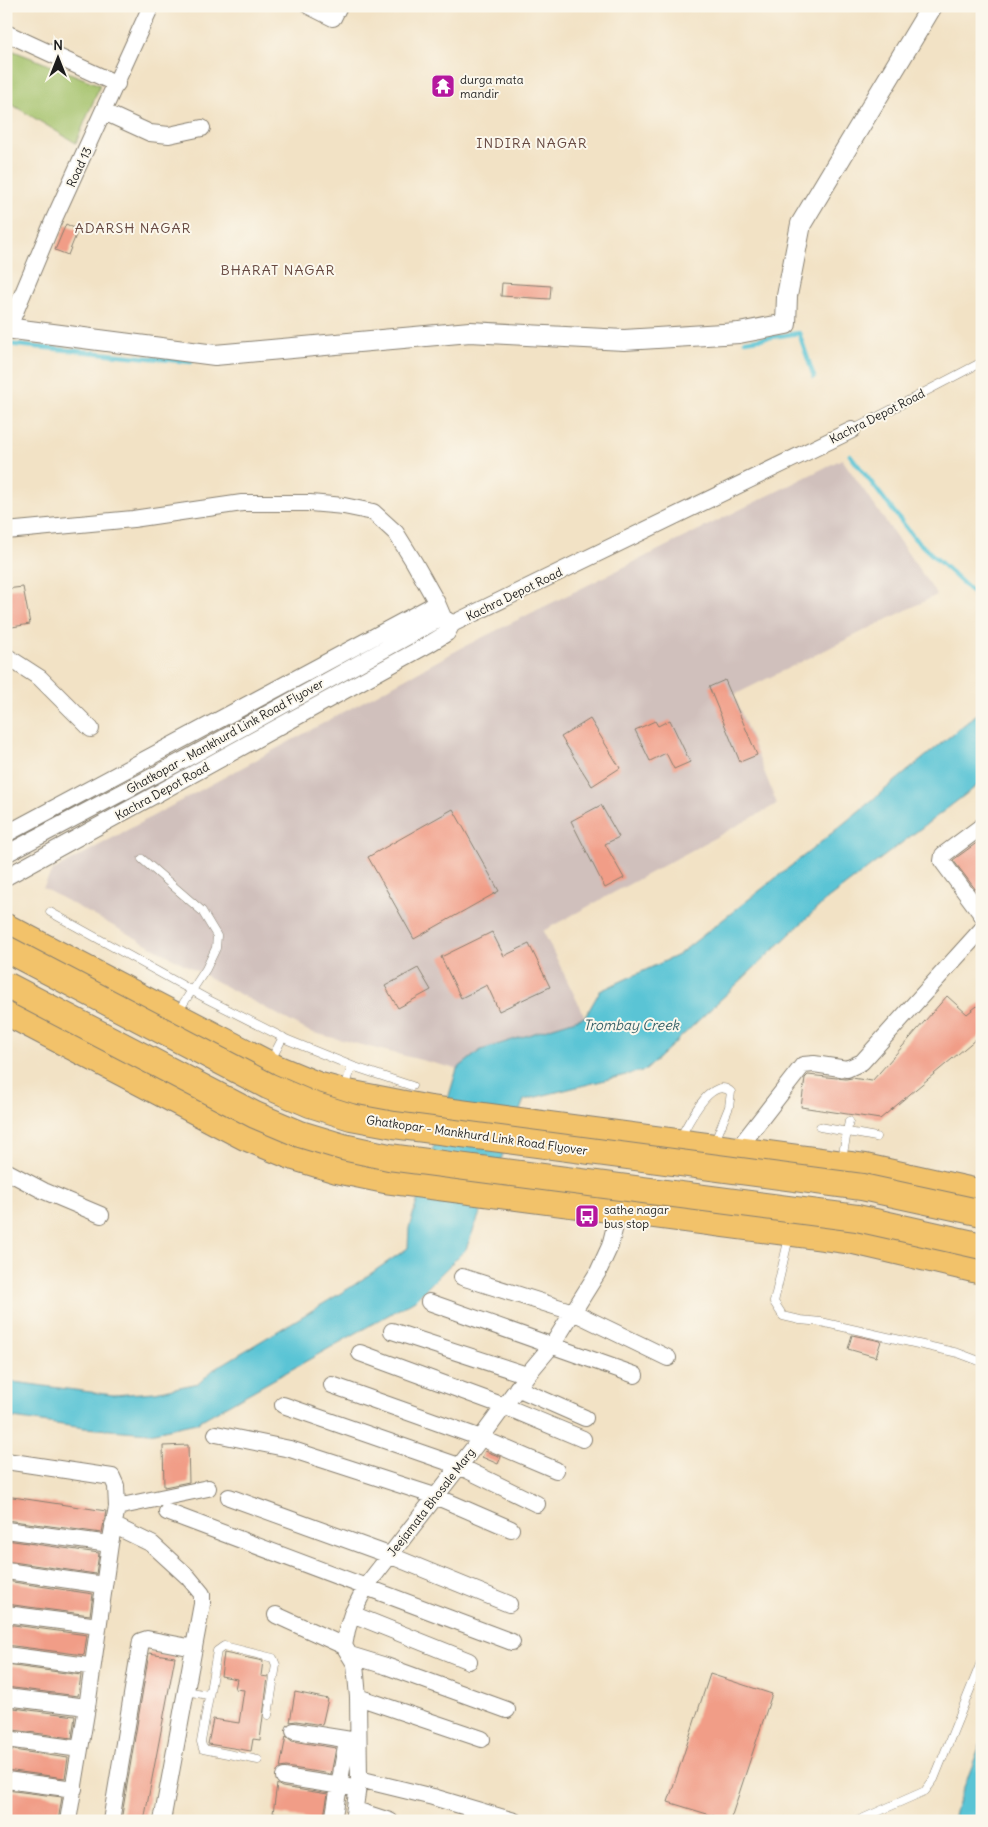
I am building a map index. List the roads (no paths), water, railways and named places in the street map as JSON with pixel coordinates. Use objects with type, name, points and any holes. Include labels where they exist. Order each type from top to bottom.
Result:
[{"type":"highway","points":[[6,927],[269,1064],[317,1085],[430,1109],[853,1165],[982,1192]]},
{"type":"highway","name":"Ghatkopar - Mankhurd Link Road Flyover","points":[[6,949],[268,1086],[310,1104],[350,1116],[394,1125],[862,1187],[982,1213]]},
{"type":"highway","points":[[6,985],[255,1115],[300,1134],[343,1147],[389,1156],[857,1218],[982,1246]]},
{"type":"highway","points":[[6,1012],[246,1137],[292,1156],[337,1170],[385,1180],[854,1241],[982,1271]]},
{"type":"highway","points":[[853,1165],[854,1241]]},
{"type":"street","name":"Road 13","points":[[7,328],[54,219],[152,6]]},
{"type":"street","points":[[310,6],[336,12]]},
{"type":"street","points":[[7,328],[215,355],[470,332],[624,340],[739,334],[786,324],[787,296],[801,224],[932,6]]},
{"type":"street","points":[[6,33],[117,84]]},
{"type":"street","points":[[104,112],[150,133],[170,135],[202,128]]},
{"type":"street","name":"Kachra Depot Road","points":[[6,877],[429,644],[447,633],[444,615],[852,430]]},
{"type":"street","points":[[6,531],[133,519],[242,503],[310,503],[344,506],[373,512],[396,533],[444,615],[6,834]]},
{"type":"street","name":"Ghatkopar - Mankhurd Link Road Flyover","points":[[6,854],[193,755],[444,615]]},
{"type":"street","points":[[6,656],[40,678],[91,729]]},
{"type":"street","points":[[982,826],[943,855],[942,861],[982,915]]},
{"type":"street","points":[[725,1148],[803,1065],[814,1064],[847,1069],[862,1062],[982,929]]},
{"type":"street","points":[[6,1171],[44,1191],[100,1215]]},
{"type":"street","name":"Jeejamata Bhosale Marg","points":[[354,1815],[358,1784],[353,1741],[358,1697],[355,1664],[347,1650],[346,1630],[352,1614],[366,1586],[481,1438],[527,1375],[553,1344],[598,1272],[610,1246],[619,1210]]},
{"type":"street","points":[[462,1277],[573,1312],[668,1358]]},
{"type":"street","points":[[429,1302],[553,1344],[635,1375]]},
{"type":"street","points":[[392,1331],[527,1375]]},
{"type":"street","points":[[360,1353],[504,1406],[583,1439]]},
{"type":"street","points":[[332,1385],[481,1438],[556,1470]]},
{"type":"street","points":[[517,1388],[585,1418]]},
{"type":"street","points":[[283,1405],[459,1466],[537,1504]]},
{"type":"street","points":[[216,1434],[290,1449],[436,1496],[511,1529]]},
{"type":"street","points":[[6,1462],[112,1477],[116,1486],[117,1507],[68,1821]]},
{"type":"street","points":[[117,1507],[208,1488]]},
{"type":"street","points":[[229,1497],[390,1555],[509,1604]]},
{"type":"street","points":[[167,1512],[512,1642]]},
{"type":"street","points":[[113,1525],[152,1544],[188,1576],[202,1594],[202,1604],[162,1821]]},
{"type":"street","points":[[6,1530],[110,1544]]},
{"type":"street","points":[[6,1571],[104,1585]]},
{"type":"street","points":[[6,1614],[91,1625]]},
{"type":"street","points":[[352,1614],[468,1661]]},
{"type":"street","points":[[276,1615],[347,1650],[507,1710]]},
{"type":"street","points":[[111,1821],[141,1641],[148,1639],[194,1648]]},
{"type":"street","points":[[6,1654],[88,1666]]},
{"type":"street","points":[[6,1697],[87,1707]]},
{"type":"street","points":[[358,1697],[482,1739]]},
{"type":"street","points":[[294,1731],[353,1741],[339,1786],[333,1821]]},
{"type":"street","points":[[6,1739],[80,1749]]},
{"type":"street","points":[[284,1777],[339,1786],[358,1784],[433,1797],[514,1821]]},
{"type":"street","points":[[6,1780],[74,1789]]},
{"type":"street","points":[[354,1815],[390,1821]]},
{"type":"lane","name":"Kachra Depot Road","points":[[852,430],[982,362]]},
{"type":"lane","points":[[142,858],[202,911],[217,936],[216,948],[206,968],[176,1015]]},
{"type":"lane","points":[[50,912],[192,990],[283,1037],[352,1066],[412,1086]]},
{"type":"lane","points":[[269,1064],[283,1037]]},
{"type":"lane","points":[[343,1092],[352,1066]]},
{"type":"lane","points":[[677,1142],[708,1094],[716,1088],[726,1088],[731,1092],[725,1148]]},
{"type":"lane","points":[[849,1121],[847,1131],[853,1165]]},
{"type":"lane","points":[[820,1127],[876,1136]]},
{"type":"lane","points":[[790,1233],[774,1302],[782,1316],[820,1322],[958,1353],[982,1362]]},
{"type":"lane","points":[[258,1760],[204,1749],[201,1742],[217,1650],[224,1646],[273,1658],[276,1665],[268,1715]]},
{"type":"lane","points":[[857,1821],[925,1791],[934,1778],[982,1660]]},
{"type":"lane","points":[[186,1691],[208,1695]]},
{"type":"water","name":"Trombay Creek","points":[[982,710],[982,782],[825,901],[646,1070],[524,1100],[466,1249],[415,1300],[196,1423],[150,1433],[84,1428],[6,1417],[6,1381],[113,1395],[155,1392],[199,1383],[213,1370],[351,1287],[408,1248],[409,1228],[457,1069],[481,1050],[585,1017],[600,991],[678,955],[810,851]]},
{"type":"water","points":[[982,1740],[982,1821],[953,1821],[956,1808]]},
{"type":"waterway","points":[[745,341],[799,333],[814,377]]},
{"type":"waterway","points":[[6,344],[191,362]]},
{"type":"waterway","points":[[850,455],[915,539],[982,601]]},
{"type":"place","name":"durga mata mandir","points":[[443,86]]},
{"type":"place","name":"sathe nagar bus stop","points":[[587,1216]]},
{"type":"district","name":"INDIRA NAGAR","points":[[532,143]]},
{"type":"district","name":"ADARSH NAGAR","points":[[133,228]]},
{"type":"district","name":"BHARAT NAGAR","points":[[278,270]]}]
